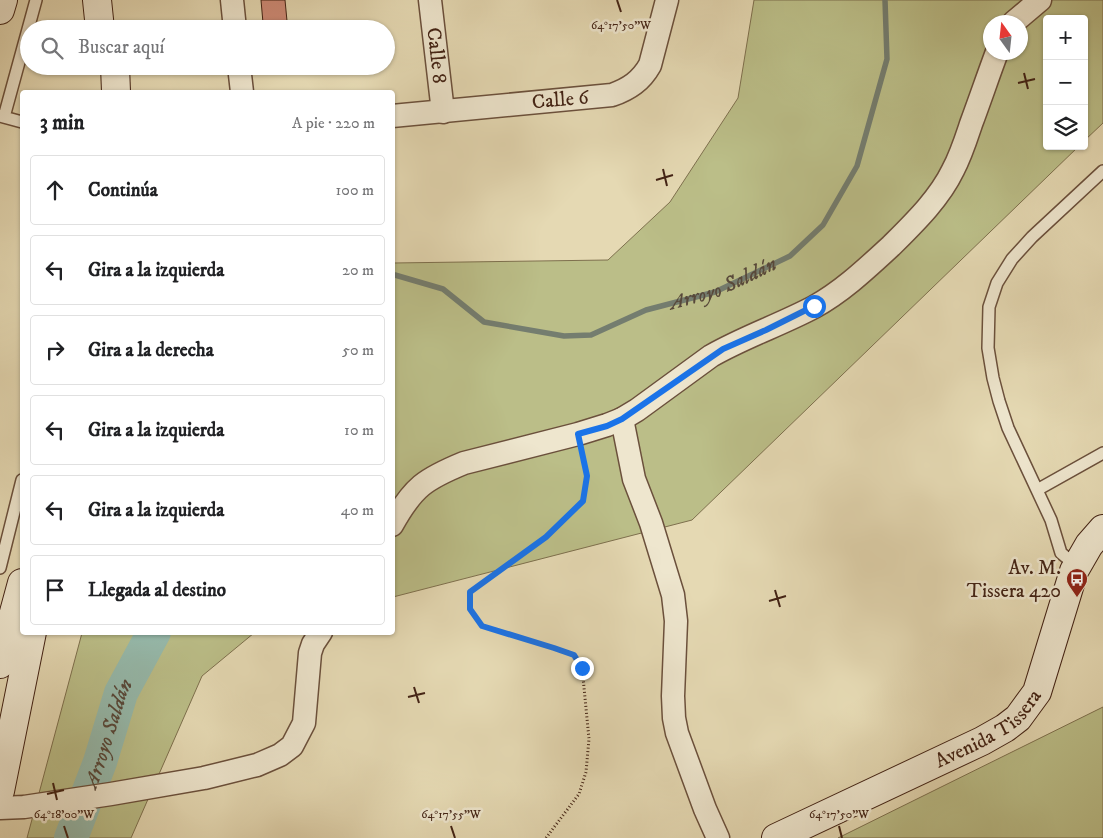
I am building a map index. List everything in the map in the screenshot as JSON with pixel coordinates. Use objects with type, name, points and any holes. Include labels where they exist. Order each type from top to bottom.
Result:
[{"type":"main road","points":[[0,10],[3,0]]},
{"type":"main road","points":[[97,0],[99,20]]},
{"type":"main road","points":[[109,0],[111,20]]},
{"type":"main road","points":[[102,75],[103,90]]},
{"type":"main road","points":[[115,75],[116,90]]},
{"type":"main road","name":"Avenida Tissera","points":[[776,838],[982,741],[1018,718],[1037,692],[1074,571],[1089,545],[1103,529]]},
{"type":"main road","points":[[0,709],[8,644],[20,592]]},
{"type":"main road","points":[[0,791],[8,644]]},
{"type":"street","points":[[232,0],[234,20]]},
{"type":"street","name":"Calle 8","points":[[430,0],[443,112]]},
{"type":"street","name":"Calle 6","points":[[395,116],[612,95],[625,90],[635,84],[645,74],[650,65],[667,0]]},
{"type":"street","points":[[1022,15],[1040,0]]},
{"type":"street","points":[[395,520],[415,491],[429,479],[446,470],[464,463],[607,426],[622,419],[723,349],[814,306],[864,272],[916,221],[939,193],[953,170],[994,60]]},
{"type":"street","points":[[240,75],[242,90]]},
{"type":"street","points":[[622,419],[634,479],[651,523],[673,595],[676,621],[673,696],[677,733],[705,809],[718,838]]},
{"type":"street","points":[[0,808],[24,807],[204,778],[257,765],[280,755],[292,746],[304,723],[310,654],[313,644],[319,635]]},
{"type":"lane","points":[[30,20],[36,0]]},
{"type":"lane","points":[[20,55],[2,116],[20,121]]},
{"type":"lane","points":[[1079,563],[1061,553],[1051,520],[1008,428],[993,378],[988,348],[989,307],[997,283],[1012,259],[1032,237],[1103,170]]},
{"type":"lane","points":[[1037,490],[1103,453]]},
{"type":"lane","points":[[0,568],[20,488]]},
{"type":"path","points":[[546,838],[579,794],[586,772],[589,739],[582,668],[574,655],[482,626],[470,609],[470,592],[546,537],[583,501],[587,476],[578,434]]},
{"type":"green space","points":[[754,0],[1103,0],[1103,123],[1088,137],[1088,15],[1043,15],[1043,150],[1075,150],[692,520],[395,596],[395,263],[608,260],[670,202],[738,98]]},
{"type":"green space","points":[[81,635],[252,635],[202,676],[131,838],[27,838]]},
{"type":"green space","points":[[1103,707],[1103,838],[838,838]]},
{"type":"building","points":[[261,0],[285,0],[287,20],[263,20]]},
{"type":"waterway","name":"Arroyo Saldán","points":[[395,275],[443,289],[484,322],[564,336],[591,335],[646,310],[715,292],[790,256],[823,225],[857,166],[887,59],[885,0]]},
{"type":"waterway","name":"Arroyo Saldán","points":[[71,838],[100,762],[121,693],[152,635]]},
{"type":"place","name":"Av. M. Tissera 420","points":[[1077,598]]},
{"type":"route","points":[[582,668],[574,655],[482,626],[470,609],[470,592],[546,537],[583,501],[587,476],[578,434],[607,426],[622,419],[711,356],[814,306]]}]
